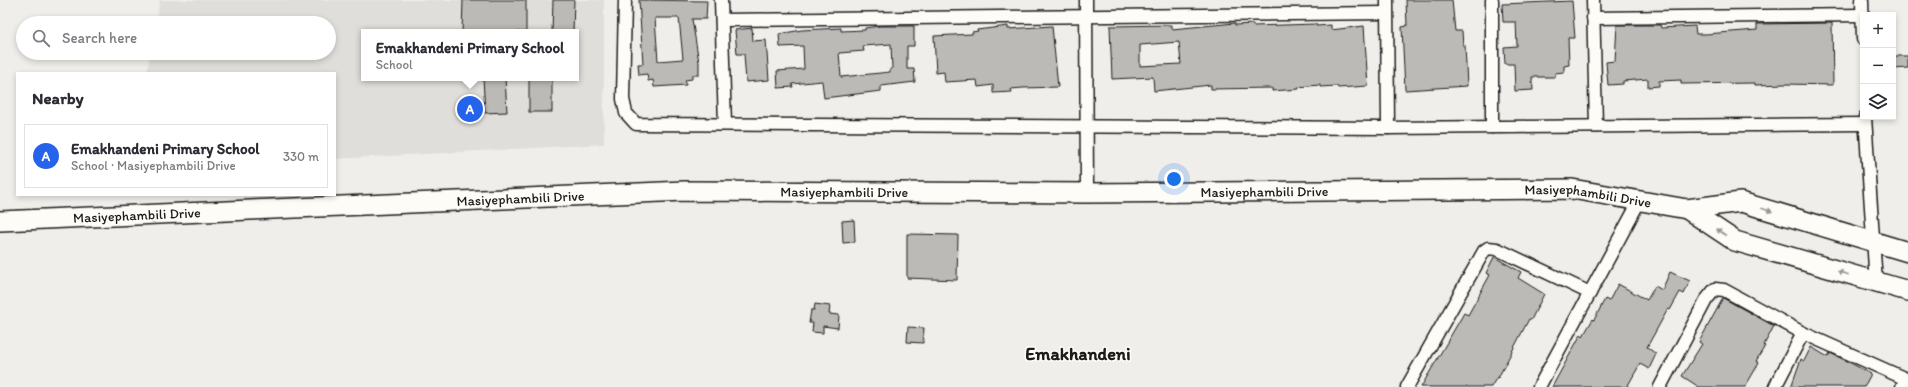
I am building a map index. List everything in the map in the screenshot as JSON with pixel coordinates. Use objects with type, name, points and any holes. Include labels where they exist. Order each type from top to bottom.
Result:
[{"type":"main road","name":"Masiyephambili Drive","points":[[0,221],[684,192],[1087,192],[1572,189],[1687,209],[1741,202],[1873,243],[1908,252]]},
{"type":"main road","name":"Masiyephambili Drive","points":[[1687,209],[1735,241],[1908,291]]},
{"type":"street","points":[[625,0],[623,99],[626,113],[636,124],[1088,125],[1388,128],[1596,126],[1865,120],[1876,283]]},
{"type":"street","points":[[721,0],[725,124]]},
{"type":"street","points":[[1086,0],[1088,125],[1087,192]]},
{"type":"street","points":[[1387,0],[1388,128]]},
{"type":"street","points":[[1492,0],[1492,127]]},
{"type":"street","points":[[1593,0],[1596,126]]},
{"type":"street","points":[[1862,0],[1862,12]]},
{"type":"street","points":[[722,20],[1387,13]]},
{"type":"street","points":[[1593,18],[1860,15]]},
{"type":"street","points":[[1539,387],[1640,200]]},
{"type":"street","points":[[1407,387],[1484,251],[1488,248],[1496,249],[1590,293]]},
{"type":"street","points":[[1660,387],[1706,300],[1715,290],[1724,290],[1803,333],[1906,379],[1902,387]]},
{"type":"street","points":[[1776,387],[1803,333]]},
{"type":"shaded area","points":[[160,0],[604,0],[604,144],[336,159],[336,72],[147,72],[149,60],[336,60],[336,16],[157,16]]},
{"type":"building","points":[[463,0],[526,0],[526,29],[462,29]]},
{"type":"building","points":[[553,0],[574,0],[573,29],[552,29]]},
{"type":"building","points":[[639,0],[707,1],[706,19],[692,19],[699,62],[699,75],[692,75],[692,79],[685,80],[686,85],[654,87],[653,80],[648,81],[647,74],[639,75],[638,64],[643,64]],"holes":[[[655,18],[679,18],[683,59],[658,61]]]},
{"type":"building","points":[[1406,0],[1452,0],[1455,31],[1462,31],[1463,46],[1465,45],[1467,86],[1405,90],[1402,27],[1407,26]]},
{"type":"building","points":[[1572,1],[1575,38],[1568,38],[1569,65],[1564,66],[1564,72],[1555,73],[1555,77],[1532,77],[1533,90],[1515,91],[1514,64],[1505,64],[1504,47],[1517,46],[1516,22],[1503,22],[1502,4]]},
{"type":"building","points":[[1235,23],[1235,25],[1253,24],[1253,26],[1331,25],[1331,30],[1364,26],[1368,86],[1338,88],[1337,86],[1320,87],[1320,85],[1298,87],[1299,89],[1272,91],[1272,88],[1211,89],[1211,85],[1154,91],[1153,77],[1112,79],[1110,26],[1172,25],[1172,29]],"holes":[[[1179,42],[1181,64],[1140,66],[1140,45]]]},
{"type":"building","points":[[1832,23],[1833,85],[1755,85],[1755,83],[1681,84],[1681,80],[1659,81],[1659,86],[1648,87],[1648,79],[1623,81],[1623,84],[1608,85],[1606,62],[1615,61],[1617,25],[1660,25],[1661,28],[1695,26],[1696,34],[1706,34],[1757,30],[1757,24]]},
{"type":"building","points":[[880,26],[914,26],[914,46],[907,46],[907,69],[914,69],[915,82],[881,86],[881,91],[824,98],[822,81],[792,84],[793,87],[778,88],[777,71],[804,69],[803,46],[780,47],[779,34],[802,30],[841,28],[841,31],[865,30],[865,28]],"holes":[[[891,44],[892,69],[890,69],[890,72],[841,77],[839,53],[864,51],[863,46]]]},
{"type":"building","points":[[1008,26],[1008,29],[1052,26],[1058,87],[1011,89],[1012,92],[993,93],[993,85],[978,87],[977,80],[945,82],[944,72],[936,73],[934,36],[972,34],[972,32],[978,31],[977,30]]},
{"type":"building","points":[[752,28],[753,41],[766,40],[769,80],[746,82],[744,54],[737,54],[735,30]]},
{"type":"building","points":[[1896,56],[1908,56],[1908,68],[1896,69]]},
{"type":"building","points":[[483,81],[505,81],[507,112],[485,113]]},
{"type":"building","points":[[529,81],[552,81],[552,112],[529,112]]},
{"type":"building","points":[[854,220],[855,242],[843,243],[842,221]]},
{"type":"building","points":[[907,234],[958,235],[957,280],[907,278]]},
{"type":"building","points":[[1494,257],[1521,272],[1518,278],[1544,294],[1531,320],[1529,319],[1498,378],[1497,377],[1491,387],[1421,387],[1464,313],[1468,315],[1490,275],[1486,273]]},
{"type":"building","points":[[1670,272],[1690,281],[1684,294],[1680,292],[1670,310],[1668,309],[1647,347],[1656,354],[1649,369],[1640,364],[1627,387],[1552,387],[1581,334],[1583,336],[1593,319],[1594,320],[1605,299],[1609,301],[1618,284],[1647,300],[1655,286],[1662,290]]},
{"type":"building","points":[[1723,298],[1774,326],[1756,361],[1759,363],[1745,387],[1699,387],[1682,376],[1702,344],[1699,342]]},
{"type":"building","points":[[815,304],[830,306],[829,314],[839,315],[838,328],[823,326],[823,333],[812,332],[813,323],[809,323],[811,310],[814,310]]},
{"type":"building","points":[[908,327],[924,328],[923,343],[907,342]]},
{"type":"building","points":[[1811,347],[1828,357],[1830,353],[1871,374],[1864,387],[1791,387],[1801,359],[1804,361]]},
{"type":"place","name":"Emakhandeni Primary School","points":[[470,109]]},
{"type":"district","name":"Emakhandeni","points":[[1078,354]]}]
